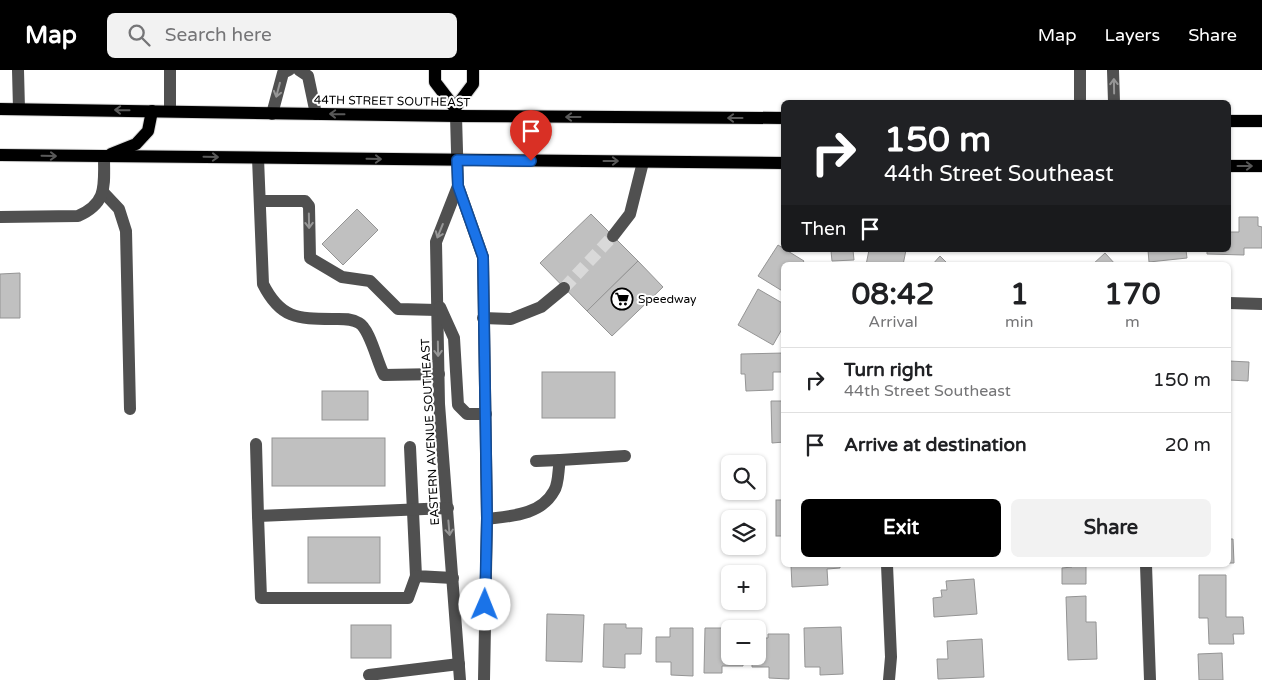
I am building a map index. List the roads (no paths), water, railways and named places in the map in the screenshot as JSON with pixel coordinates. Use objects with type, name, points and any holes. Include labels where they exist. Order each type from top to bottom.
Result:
[{"type":"main road","points":[[434,70],[435,82],[456,112],[473,84],[473,70]]},
{"type":"main road","name":"44TH STREET SOUTHEAST","points":[[0,109],[272,114],[456,112],[781,118]]},
{"type":"main road","points":[[104,156],[136,144],[148,131],[152,111]]},
{"type":"main road","points":[[1231,121],[1262,121]]},
{"type":"main road","points":[[0,155],[781,163]]},
{"type":"main road","points":[[1231,166],[1262,166]]},
{"type":"street","points":[[18,70],[19,109]]},
{"type":"street","points":[[170,70],[170,111]]},
{"type":"street","points":[[272,114],[283,73],[289,70]]},
{"type":"street","points":[[299,70],[308,76],[316,114]]},
{"type":"street","points":[[1080,70],[1080,100]]},
{"type":"street","points":[[1113,70],[1114,100]]},
{"type":"street","name":"EASTERN AVENUE SOUTHEAST","points":[[456,112],[458,186],[483,257],[487,518],[484,680]]},
{"type":"street","points":[[0,217],[78,216],[89,211],[98,203],[103,192],[104,156]]},
{"type":"street","points":[[258,158],[263,284],[272,302],[300,318],[347,319],[360,323],[368,333],[377,363],[384,375],[439,374]]},
{"type":"street","points":[[613,236],[630,214],[643,162]]},
{"type":"street","name":"EASTERN AVENUE SOUTHEAST","points":[[458,186],[436,242],[439,374],[460,680]]},
{"type":"street","points":[[103,192],[119,209],[126,231],[130,409]]},
{"type":"street","points":[[260,201],[305,201],[309,206],[310,258],[342,278],[370,281],[398,308],[437,305],[454,338],[458,405],[467,414],[486,414]]},
{"type":"street","points":[[483,318],[511,319],[541,306],[564,288]]},
{"type":"street","points":[[1231,303],[1262,304]]},
{"type":"street","points":[[256,444],[260,598],[408,598],[416,576],[410,447]]},
{"type":"street","points":[[536,461],[625,456]]},
{"type":"street","points":[[487,518],[515,516],[539,508],[555,490],[560,460]]},
{"type":"street","points":[[258,516],[413,511],[448,508]]},
{"type":"street","points":[[887,567],[891,657],[889,680]]},
{"type":"street","points":[[1146,567],[1150,680]]},
{"type":"street","points":[[416,576],[454,578]]},
{"type":"street","points":[[368,675],[459,664]]},
{"type":"tunnel","points":[[564,288],[613,236]]},
{"type":"place","name":"Speedway","points":[[622,299]]}]
